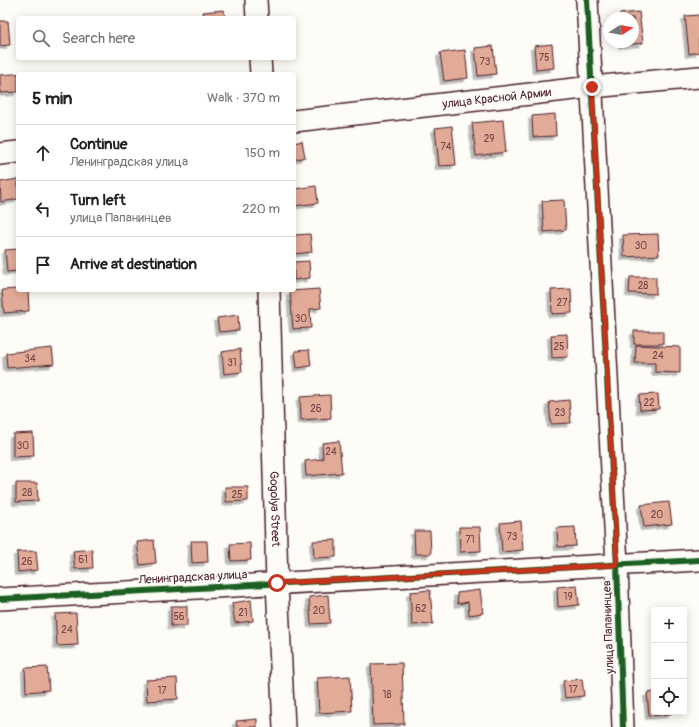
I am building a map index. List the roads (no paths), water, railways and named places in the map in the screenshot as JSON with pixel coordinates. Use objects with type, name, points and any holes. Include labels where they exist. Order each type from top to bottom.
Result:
[{"type":"street","points":[[256,0],[257,16]]},
{"type":"street","name":"улица Папанинцев","points":[[587,0],[617,565],[623,727]]},
{"type":"street","points":[[260,60],[261,72]]},
{"type":"street","name":"улица Красной Армии","points":[[296,121],[592,87],[699,77]]},
{"type":"street","points":[[0,154],[16,152]]},
{"type":"street","name":"Gogolya Street","points":[[268,292],[277,583],[284,727]]},
{"type":"street","name":"Ленинградская улица","points":[[0,598],[699,560]]}]
